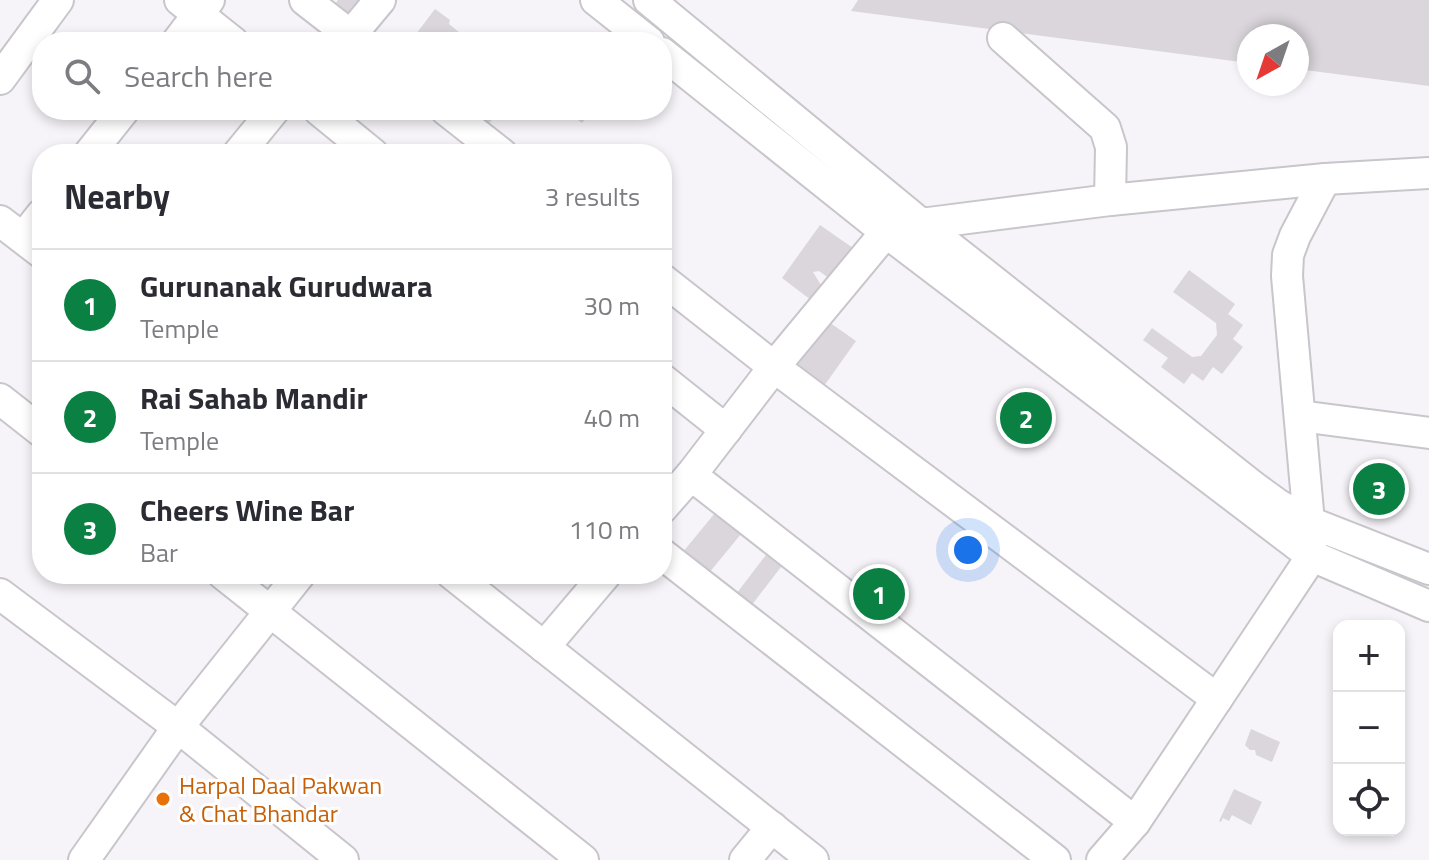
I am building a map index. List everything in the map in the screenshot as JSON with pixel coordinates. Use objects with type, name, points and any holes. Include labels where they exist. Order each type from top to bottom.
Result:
[{"type":"street","points":[[35,32],[58,0]]},
{"type":"street","points":[[305,0],[342,32]]},
{"type":"street","points":[[357,32],[380,0]]},
{"type":"street","points":[[596,0],[636,32]]},
{"type":"street","points":[[649,0],[921,224],[1277,504],[1309,522],[1427,559]]},
{"type":"street","points":[[182,32],[196,5],[223,32]]},
{"type":"street","points":[[0,79],[32,35]]},
{"type":"street","points":[[1003,38],[1105,128],[1111,147],[1110,200]]},
{"type":"street","points":[[672,61],[886,232],[1312,556],[1429,606]]},
{"type":"street","points":[[97,144],[116,120]]},
{"type":"street","points":[[246,144],[266,120]]},
{"type":"street","points":[[331,120],[361,144]]},
{"type":"street","points":[[459,120],[489,144]]},
{"type":"street","points":[[672,497],[886,232],[921,224],[1110,200],[1325,179],[1429,173]]},
{"type":"street","points":[[1102,860],[1135,822],[1312,556],[1287,276],[1288,255],[1295,236],[1325,179]]},
{"type":"street","points":[[672,287],[1217,699]]},
{"type":"street","points":[[672,387],[726,430]]},
{"type":"street","points":[[0,399],[32,424]]},
{"type":"street","points":[[1300,416],[1429,433]]},
{"type":"street","points":[[691,475],[1135,822]]},
{"type":"street","points":[[672,562],[1055,860]]},
{"type":"street","points":[[236,584],[583,860]]},
{"type":"street","points":[[100,854],[178,727],[292,584]]},
{"type":"street","points":[[465,584],[813,860]]},
{"type":"street","points":[[544,647],[598,584]]},
{"type":"street","points":[[0,594],[178,727],[343,860]]},
{"type":"street","points":[[745,860],[772,827]]},
{"type":"building","points":[[338,0],[365,0],[350,20],[333,7]]},
{"type":"building","points":[[858,0],[1429,0],[1429,86],[1309,71],[1309,24],[1237,24],[1237,61],[851,11]]},
{"type":"building","points":[[435,9],[450,20],[449,24],[459,32],[418,32]]},
{"type":"building","points":[[475,120],[492,120],[485,128]]},
{"type":"building","points":[[820,225],[853,248],[830,279],[819,271],[813,272],[821,285],[811,300],[782,278]]},
{"type":"building","points":[[1189,270],[1235,304],[1228,314],[1243,325],[1233,339],[1243,347],[1222,374],[1213,367],[1203,381],[1192,373],[1184,384],[1161,367],[1168,358],[1143,340],[1152,328],[1192,357],[1201,356],[1217,335],[1216,323],[1173,292]]},
{"type":"building","points":[[826,320],[856,341],[819,393],[789,372]]},
{"type":"building","points":[[715,513],[741,534],[704,579],[678,558]]},
{"type":"building","points":[[769,551],[784,563],[748,610],[733,598]]},
{"type":"building","points":[[1251,729],[1280,742],[1272,762],[1256,755],[1255,750],[1245,745]]},
{"type":"building","points":[[1234,789],[1262,802],[1251,825],[1232,815],[1229,821],[1223,818],[1219,821]]},
{"type":"place","name":"Rai Sahab Mandir","points":[[1026,418]]},
{"type":"place","name":"Cheers Wine Bar","points":[[1379,489]]},
{"type":"place","name":"Gurunanak Gurudwara","points":[[879,594]]},
{"type":"place","name":"Harpal Daal Pakwan & Chat Bhandar","points":[[163,799]]}]
